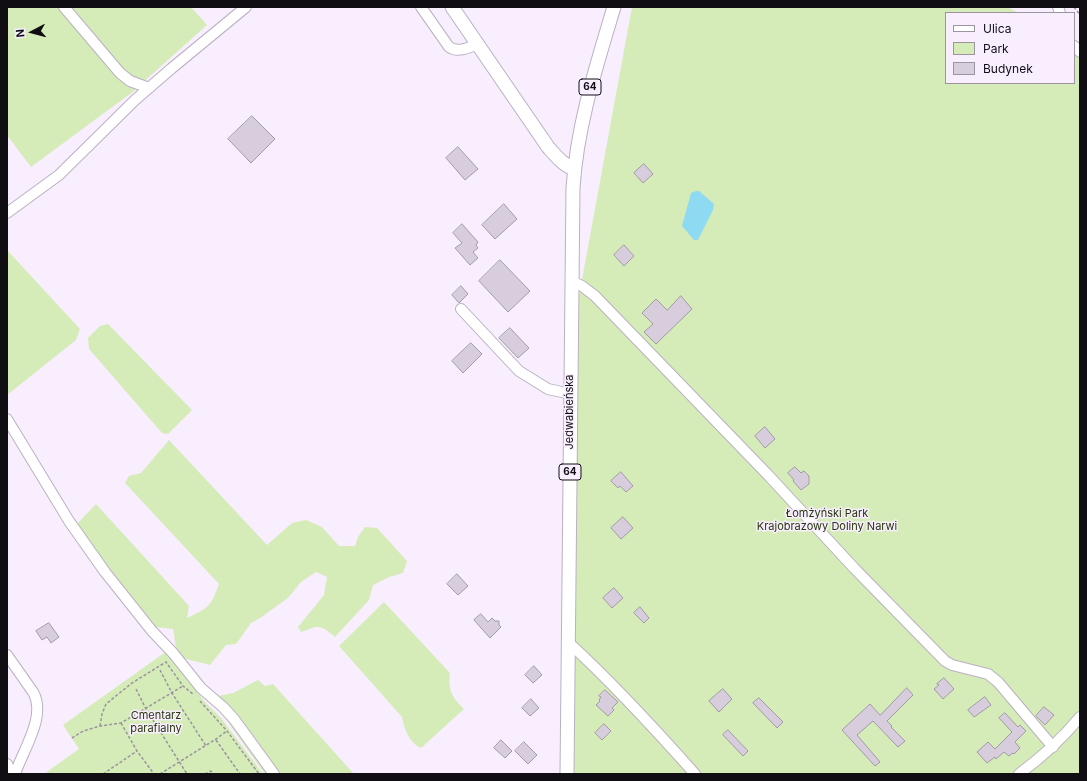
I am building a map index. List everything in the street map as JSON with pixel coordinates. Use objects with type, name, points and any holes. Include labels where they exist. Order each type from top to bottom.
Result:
[{"type":"main road","points":[[452,7],[548,147],[568,167],[574,169]]},
{"type":"main road","name":"64","points":[[574,169],[585,107],[614,7]]},
{"type":"main road","name":"Jedwabieńska","points":[[567,774],[572,210],[574,169]]},
{"type":"street","points":[[64,7],[120,73],[130,81],[149,88]]},
{"type":"street","points":[[7,214],[59,175],[149,88],[246,7]]},
{"type":"street","points":[[421,7],[449,47],[452,49],[460,50],[477,44]]},
{"type":"street","points":[[572,281],[582,286],[606,307],[769,476],[854,568],[945,661],[952,665],[988,674],[998,682],[1053,747]]},
{"type":"street","points":[[461,309],[518,371],[548,389],[570,394]]},
{"type":"street","points":[[7,419],[69,521],[105,572],[152,631],[173,653],[201,688],[223,707],[234,719],[274,774]]},
{"type":"street","points":[[569,643],[586,658],[646,719],[695,774]]},
{"type":"street","points":[[7,655],[36,698],[38,712],[35,724],[20,758],[15,774]]},
{"type":"street","points":[[1019,774],[1053,747],[1067,733],[1080,716]]},
{"type":"street","points":[[7,764],[12,774]]},
{"type":"path","points":[[1074,7],[1080,15]]},
{"type":"path","points":[[100,726],[102,714],[106,704],[132,684],[166,662],[183,686],[201,702],[227,731],[259,774]]},
{"type":"path","points":[[160,670],[172,693],[206,746]]},
{"type":"path","points":[[72,738],[83,731],[100,726],[121,723],[183,686]]},
{"type":"path","points":[[136,689],[146,709],[186,774]]},
{"type":"path","points":[[121,723],[137,751],[154,774]]},
{"type":"path","points":[[160,774],[206,746],[227,731]]},
{"type":"path","points":[[216,739],[240,774]]},
{"type":"path","points":[[103,774],[137,751]]},
{"type":"path","points":[[205,774],[211,771],[213,774]]},
{"type":"green space","points":[[7,7],[191,7],[207,25],[130,94],[31,167],[7,135]]},
{"type":"green space","name":"Łomżyński Park Krajobrazowy Doliny Narwi","points":[[632,7],[1007,7],[1017,12],[945,12],[945,84],[1075,84],[1075,40],[1080,42],[1080,774],[570,774],[577,307]]},
{"type":"green space","points":[[7,250],[80,329],[76,340],[7,395]]},
{"type":"green space","points":[[108,324],[192,410],[168,434],[162,433],[89,349],[88,338],[100,326]]},
{"type":"green space","points":[[169,440],[267,545],[292,523],[306,520],[322,527],[339,546],[355,546],[358,537],[365,527],[377,528],[407,561],[403,573],[389,577],[373,585],[369,600],[335,637],[319,627],[301,632],[298,627],[324,595],[327,577],[316,572],[301,582],[288,598],[251,623],[236,644],[226,645],[210,665],[182,658],[176,648],[173,629],[156,627],[149,624],[75,526],[96,504],[189,606],[187,618],[205,609],[214,597],[219,584],[125,483],[129,476],[141,473]]},
{"type":"green space","points":[[384,602],[450,673],[450,689],[456,701],[464,709],[421,748],[410,739],[402,717],[339,646]]},
{"type":"green space","name":"Cmentarz parafialny","points":[[167,651],[204,701],[221,718],[263,774],[44,774],[79,749],[63,725]]},
{"type":"green space","points":[[258,680],[265,686],[273,684],[354,774],[265,774],[225,718],[213,705],[218,696],[233,693]]},
{"type":"water","points":[[699,191],[714,204],[713,210],[698,240],[694,240],[682,226],[691,193]]},
{"type":"building","points":[[252,116],[275,139],[251,163],[228,139]]},
{"type":"building","points":[[458,147],[478,169],[465,180],[446,158]]},
{"type":"building","points":[[644,164],[653,174],[643,183],[634,173]]},
{"type":"building","points":[[504,204],[517,219],[495,239],[482,225]]},
{"type":"building","points":[[462,224],[478,242],[476,245],[478,248],[473,252],[478,258],[470,265],[455,248],[462,243],[453,233]]},
{"type":"building","points":[[624,245],[634,256],[624,266],[614,255]]},
{"type":"building","points":[[500,260],[530,291],[508,312],[479,281]]},
{"type":"building","points":[[461,286],[468,294],[459,303],[452,295]]},
{"type":"building","points":[[681,296],[692,309],[656,344],[644,332],[653,324],[642,313],[656,299],[667,310]]},
{"type":"building","points":[[510,328],[529,348],[518,358],[499,338]]},
{"type":"building","points":[[471,343],[482,354],[463,373],[452,361]]},
{"type":"building","points":[[765,427],[775,439],[765,448],[755,436]]},
{"type":"building","points":[[795,467],[801,473],[804,471],[809,476],[809,484],[801,490],[788,473]]},
{"type":"building","points":[[621,472],[633,486],[626,492],[620,486],[618,488],[611,481]]},
{"type":"building","points":[[623,517],[633,528],[621,539],[611,528]]},
{"type":"building","points":[[457,574],[468,586],[458,595],[447,584]]},
{"type":"building","points":[[614,588],[623,598],[612,608],[603,598]]},
{"type":"building","points":[[640,607],[649,618],[644,623],[634,613]]},
{"type":"building","points":[[481,614],[488,622],[492,618],[495,621],[499,621],[499,625],[501,627],[490,638],[474,620]]},
{"type":"building","points":[[49,623],[59,637],[51,643],[47,637],[42,640],[36,631]]},
{"type":"building","points":[[534,666],[542,675],[533,683],[525,675]]},
{"type":"building","points":[[944,678],[954,689],[943,699],[934,689]]},
{"type":"building","points":[[907,688],[913,695],[887,721],[905,741],[898,747],[873,721],[857,735],[880,762],[875,766],[842,730],[870,704],[880,715]]},
{"type":"building","points":[[723,689],[732,699],[719,712],[709,701]]},
{"type":"building","points":[[605,690],[618,702],[612,708],[614,710],[608,716],[596,705],[600,701],[599,700],[601,697],[599,696]]},
{"type":"building","points":[[985,697],[991,705],[974,717],[968,710]]},
{"type":"building","points":[[759,698],[783,722],[777,728],[753,703]]},
{"type":"building","points":[[531,699],[539,708],[530,716],[522,708]]},
{"type":"building","points":[[1044,707],[1054,715],[1045,725],[1036,716]]},
{"type":"building","points":[[1005,713],[1018,727],[1020,725],[1026,731],[1015,742],[1020,748],[1014,754],[1013,753],[1009,756],[1004,752],[996,759],[995,757],[987,763],[977,752],[988,742],[995,749],[1012,732],[999,718]]},
{"type":"building","points":[[604,724],[611,731],[602,740],[595,733]]},
{"type":"building","points":[[728,730],[748,751],[743,756],[723,735]]},
{"type":"building","points":[[501,740],[512,751],[505,758],[494,748]]},
{"type":"building","points":[[524,742],[537,755],[528,764],[515,751]]}]
